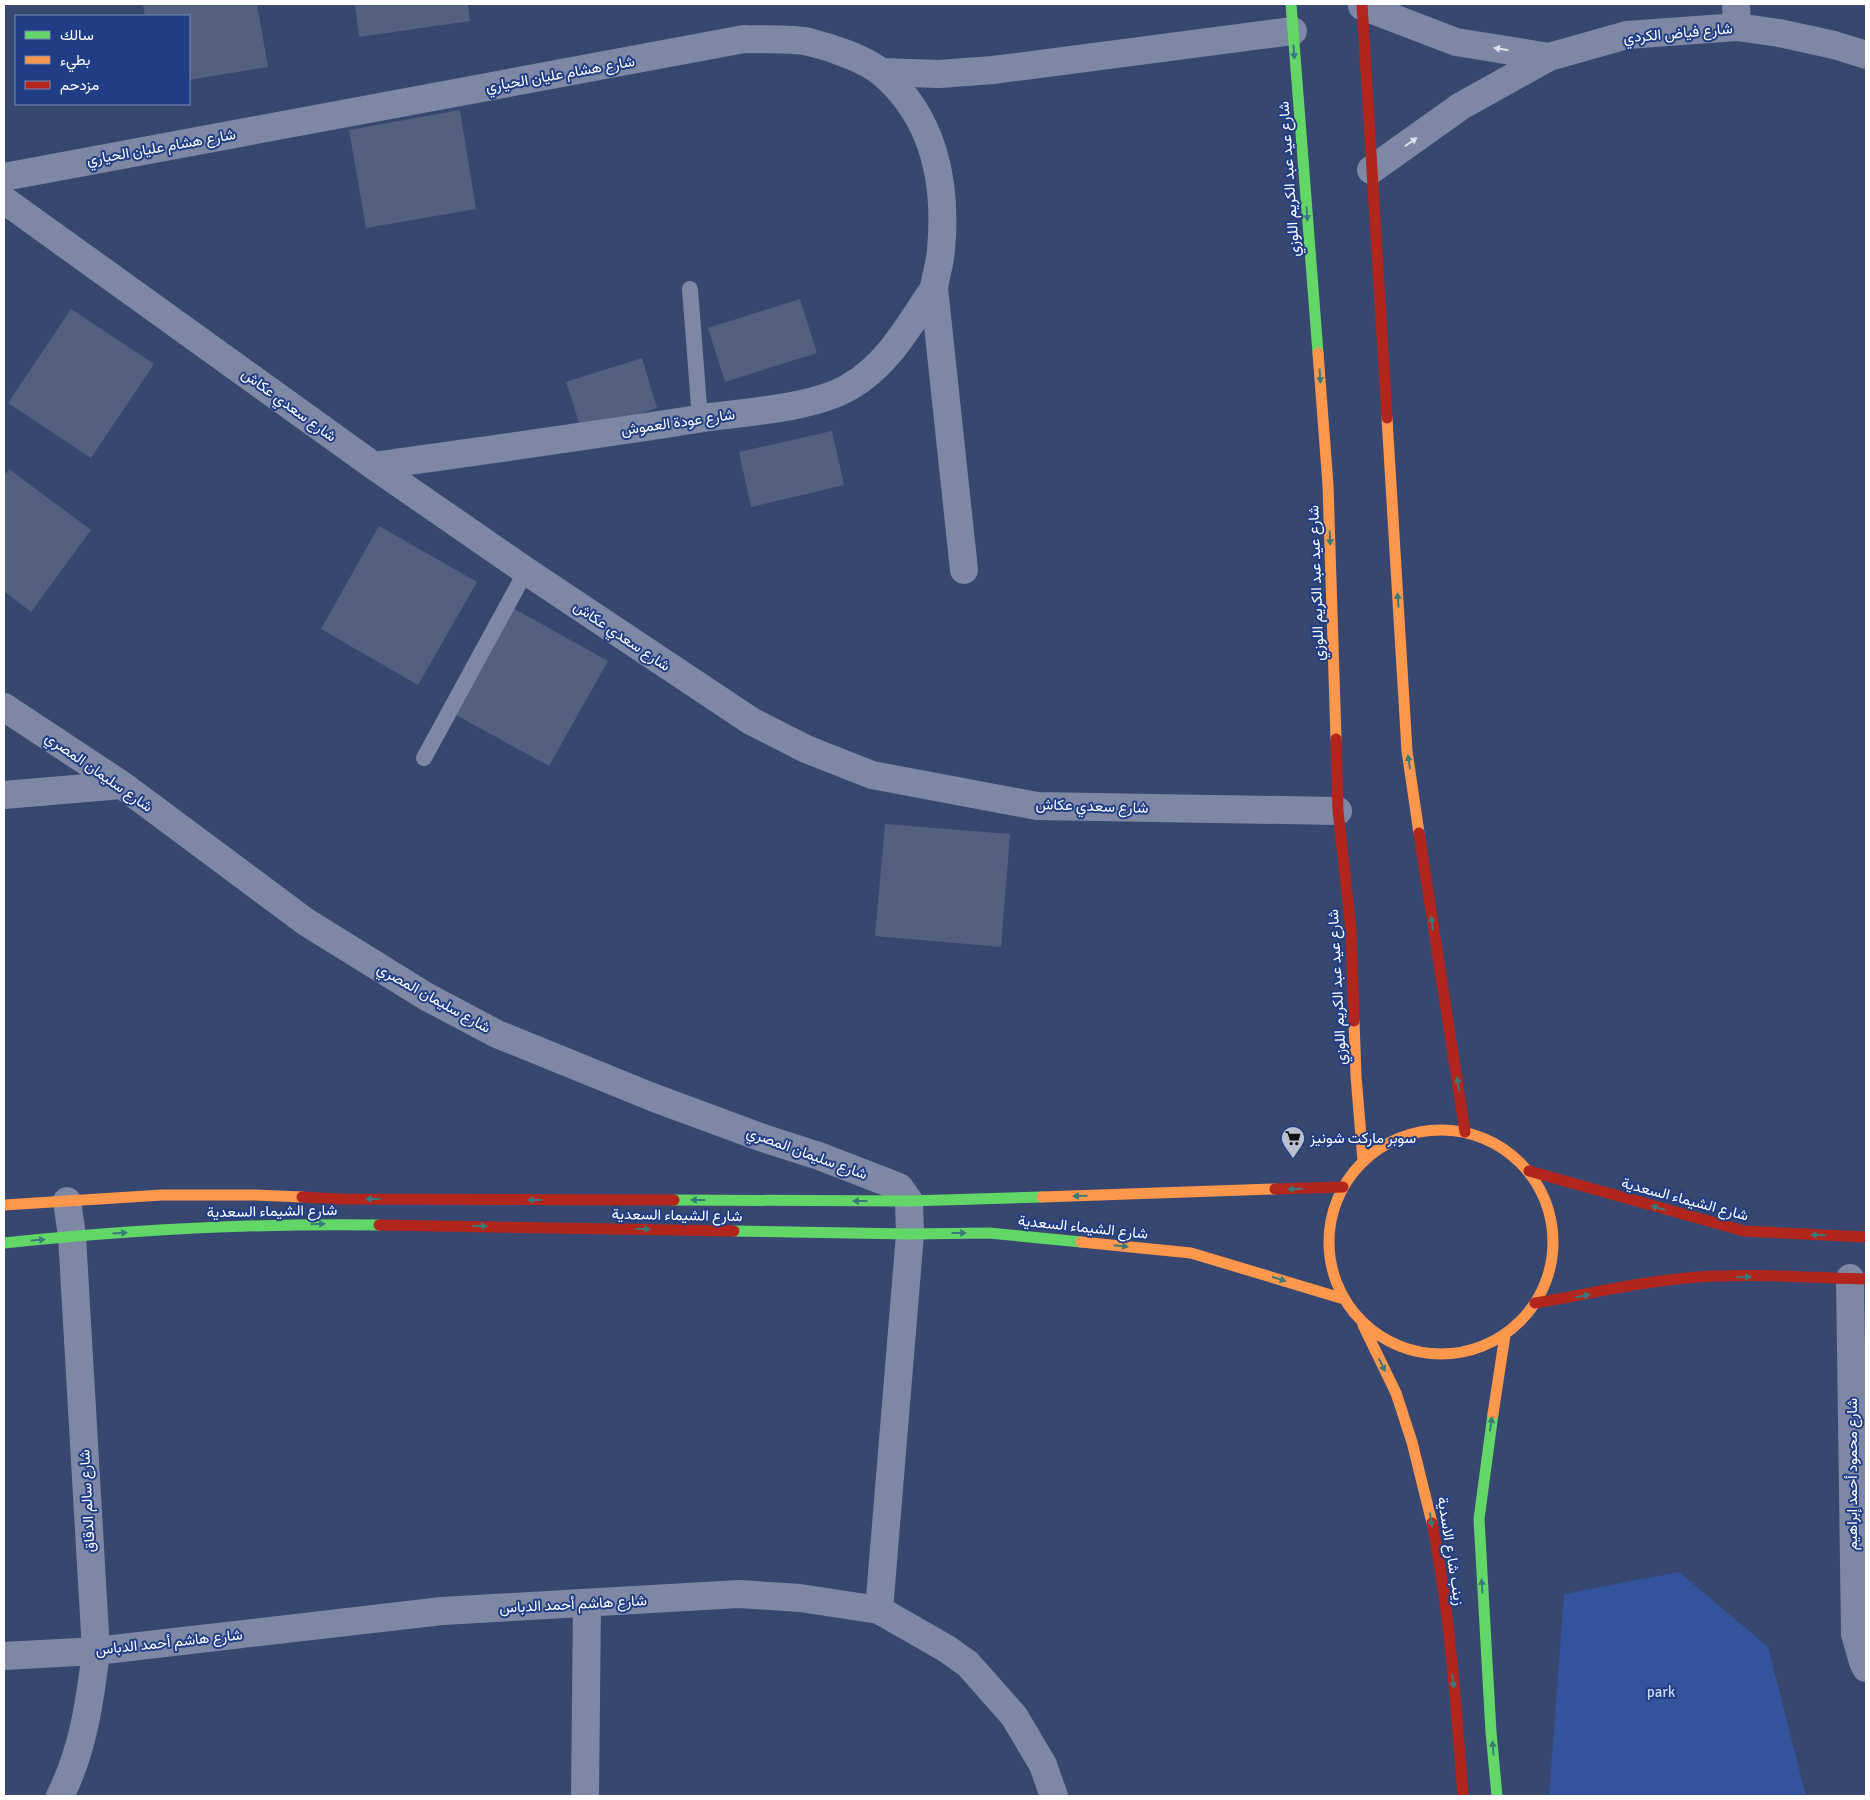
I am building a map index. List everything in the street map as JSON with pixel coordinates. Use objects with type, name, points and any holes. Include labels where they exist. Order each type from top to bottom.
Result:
[{"type":"street","name":"شارع عيد عبد الكريم اللوزي","points":[[1291,4],[1328,485],[1338,811],[1351,930],[1356,1076],[1364,1161]]},
{"type":"street","points":[[1362,5],[1407,751],[1465,1132]]},
{"type":"street","name":"شارع فياض الكردي","points":[[1362,5],[1456,42],[1549,57]]},
{"type":"street","name":"شارع فياض الكردي","points":[[1371,170],[1461,106],[1549,57],[1627,35],[1736,15],[1779,33],[1834,45],[1866,56]]},
{"type":"street","points":[[881,72],[939,74],[993,70],[1293,31]]},
{"type":"street","name":"شارع هشام عليان الحياري","points":[[4,177],[744,39],[807,42],[845,52],[881,72],[918,114],[934,151],[942,200],[941,250],[934,288]]},
{"type":"street","name":"شارع سعدي عكاش","points":[[4,200],[374,466],[526,571],[751,721],[806,749],[872,775],[1037,806],[1338,811]]},
{"type":"street","points":[[934,288],[964,570]]},
{"type":"street","name":"شارع عودة العموش","points":[[374,466],[700,419],[820,399],[849,388],[882,362],[899,341],[934,288]]},
{"type":"street","name":"شارع سليمان المصري","points":[[4,706],[122,785],[306,922],[426,997],[497,1034],[652,1097],[891,1183],[904,1192],[909,1201]]},
{"type":"street","points":[[4,795],[122,785]]},
{"type":"street","points":[[1429,1130],[1465,1132],[1499,1145],[1529,1171],[1546,1199],[1553,1231],[1552,1264],[1541,1295],[1505,1336],[1477,1350],[1446,1356],[1415,1352],[1386,1341],[1361,1322],[1344,1299],[1332,1272],[1328,1243],[1332,1214],[1343,1187],[1364,1161],[1393,1140],[1429,1130]]},
{"type":"street","name":"شارع الشيماء السعدية","points":[[1529,1171],[1744,1231],[1866,1237]]},
{"type":"street","name":"شارع الشيماء السعدية","points":[[4,1205],[162,1195],[255,1195],[340,1199],[909,1201],[1343,1187]]},
{"type":"street","name":"شارع سالم الدقاق","points":[[60,1796],[80,1745],[90,1701],[96,1650],[72,1236],[67,1201]]},
{"type":"street","points":[[879,1610],[910,1234],[909,1201]]},
{"type":"street","name":"شارع الشيماء السعدية","points":[[4,1243],[72,1236],[225,1226],[334,1224],[910,1234],[989,1233],[1191,1253],[1344,1299]]},
{"type":"street","points":[[1535,1303],[1583,1296],[1641,1284],[1697,1278],[1792,1276],[1858,1279]]},
{"type":"street","name":"شارع محمود أحمد إبراهيم","points":[[1858,1279],[1855,1634],[1866,1668]]},
{"type":"street","name":"زينب شارع الاسدية","points":[[1361,1322],[1396,1392],[1426,1492],[1445,1608],[1463,1796]]},
{"type":"street","name":"زينب شارع الاسدية","points":[[1497,1796],[1490,1722],[1479,1519],[1505,1336]]},
{"type":"street","name":"شارع هاشم أحمد الدباس","points":[[4,1656],[96,1650],[442,1611],[740,1594],[800,1598],[879,1610],[968,1664],[1014,1716],[1043,1765],[1054,1796]]},
{"type":"street","points":[[585,1796],[586,1603]]},
{"type":"lane","points":[[690,289],[700,419]]},
{"type":"lane","points":[[424,758],[526,571]]},
{"type":"green space","name":"park","points":[[1679,1572],[1768,1647],[1806,1796],[1549,1796],[1564,1594]]},
{"type":"building","points":[[143,4],[257,4],[268,67],[190,80],[190,15],[145,15]]},
{"type":"building","points":[[355,4],[468,4],[470,21],[359,37]]},
{"type":"building","points":[[460,110],[476,209],[366,228],[349,130]]},
{"type":"building","points":[[800,299],[817,353],[725,382],[708,328]]},
{"type":"building","points":[[71,309],[154,364],[91,458],[8,403]]},
{"type":"building","points":[[642,358],[657,408],[582,432],[566,382]]},
{"type":"building","points":[[832,431],[844,485],[751,507],[739,452]]},
{"type":"building","points":[[9,469],[91,530],[31,612],[4,591],[4,476]]},
{"type":"building","points":[[379,526],[477,582],[418,685],[321,629]]},
{"type":"building","points":[[513,608],[608,661],[549,766],[454,714]]},
{"type":"building","points":[[885,824],[1010,834],[1001,947],[875,936]]},
{"type":"traffic: fast","points":[[1291,4],[1318,353]]},
{"type":"traffic: fast","points":[[674,1200],[909,1201],[1042,1197]]},
{"type":"traffic: fast","points":[[4,1243],[192,1228],[285,1225],[379,1225]]},
{"type":"traffic: fast","points":[[734,1231],[910,1234],[989,1233],[1081,1242]]},
{"type":"traffic: fast","points":[[1493,1414],[1479,1519],[1491,1732],[1497,1796]]},
{"type":"traffic: slow","points":[[1318,353],[1328,485],[1336,739]]},
{"type":"traffic: slow","points":[[1387,418],[1407,751],[1419,833]]},
{"type":"traffic: slow","points":[[1354,1021],[1356,1076],[1363,1161]]},
{"type":"traffic: slow","points":[[1441,1130],[1463,1132],[1494,1143],[1512,1155],[1528,1171],[1540,1189],[1548,1209],[1553,1242],[1551,1264],[1540,1295],[1528,1313],[1512,1329],[1494,1341],[1474,1349],[1441,1354],[1419,1352],[1388,1341],[1370,1329],[1354,1313],[1342,1295],[1334,1275],[1329,1242],[1331,1220],[1342,1189],[1354,1171],[1370,1155],[1388,1143],[1408,1135],[1441,1130]]},
{"type":"traffic: slow","points":[[1042,1197],[1275,1189]]},
{"type":"traffic: slow","points":[[4,1205],[162,1195],[302,1197]]},
{"type":"traffic: slow","points":[[1081,1242],[1191,1253],[1344,1299]]},
{"type":"traffic: slow","points":[[1363,1325],[1396,1393],[1412,1442],[1432,1523]]},
{"type":"traffic: slow","points":[[1493,1414],[1505,1335]]},
{"type":"traffic: jam","points":[[1362,4],[1387,418]]},
{"type":"traffic: jam","points":[[1336,739],[1338,811],[1351,930],[1354,1021]]},
{"type":"traffic: jam","points":[[1419,833],[1465,1132]]},
{"type":"traffic: jam","points":[[1529,1171],[1744,1231],[1866,1237]]},
{"type":"traffic: jam","points":[[1275,1189],[1343,1187]]},
{"type":"traffic: jam","points":[[302,1197],[340,1199],[674,1200]]},
{"type":"traffic: jam","points":[[379,1225],[734,1231]]},
{"type":"traffic: jam","points":[[1535,1303],[1636,1285],[1698,1277],[1761,1276],[1866,1279]]},
{"type":"traffic: jam","points":[[1432,1523],[1448,1625],[1463,1796]]},
{"type":"place","name":"سوبر ماركت شونيز","points":[[1293,1159]]}]
